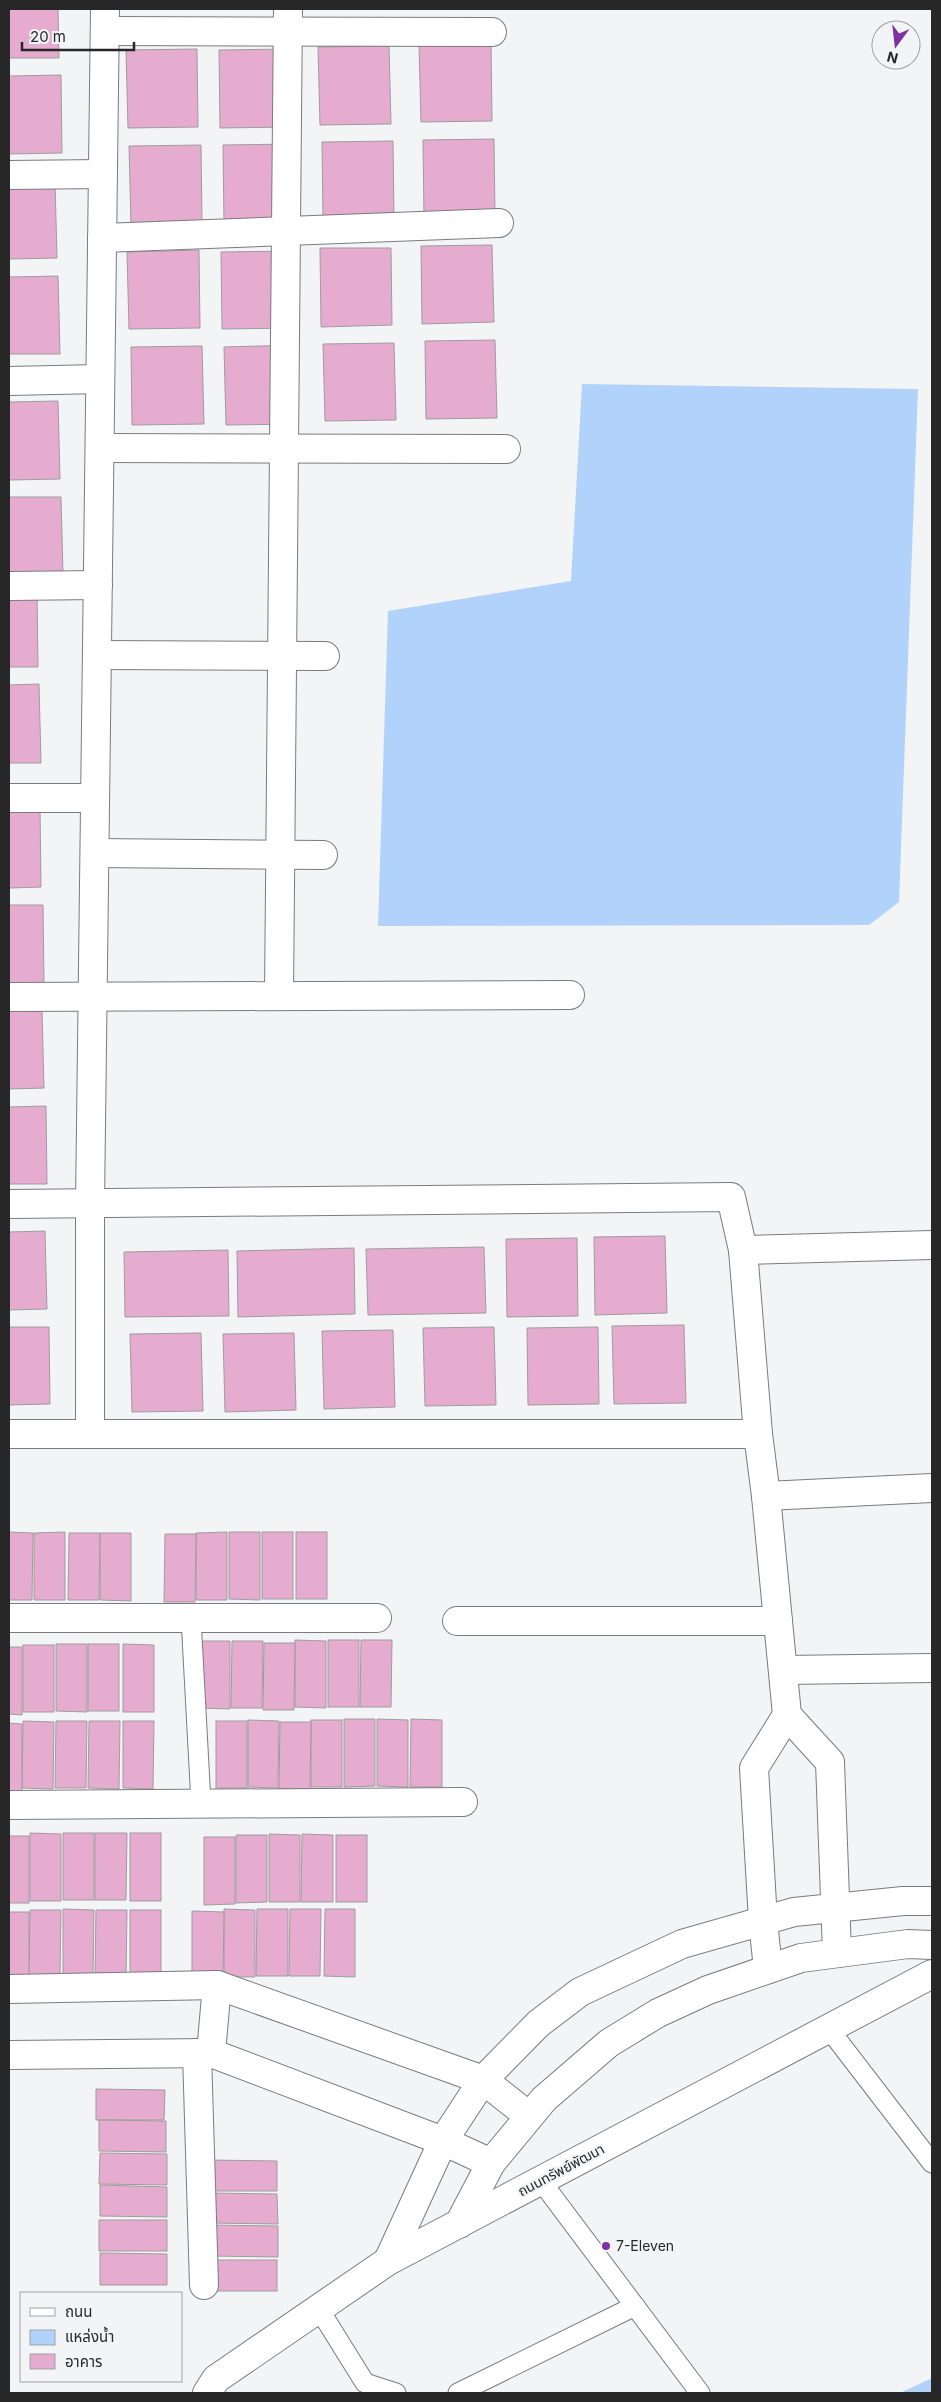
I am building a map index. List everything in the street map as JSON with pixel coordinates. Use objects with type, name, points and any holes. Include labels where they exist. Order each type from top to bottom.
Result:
[{"type":"street","points":[[90,1434],[90,1204],[105,20],[288,20],[492,32]]},
{"type":"street","points":[[279,995],[288,20]]},
{"type":"street","points":[[9,175],[103,174]]},
{"type":"street","points":[[102,238],[499,223]]},
{"type":"street","points":[[9,381],[100,380]]},
{"type":"street","points":[[100,448],[506,449]]},
{"type":"street","points":[[9,586],[98,585]]},
{"type":"street","points":[[97,655],[325,656]]},
{"type":"street","points":[[9,798],[95,798]]},
{"type":"street","points":[[94,853],[323,855]]},
{"type":"street","points":[[9,997],[570,995]]},
{"type":"street","points":[[9,1204],[731,1197],[742,1250],[758,1434],[766,1496],[787,1715],[754,1768],[763,1921],[768,1969]]},
{"type":"street","points":[[742,1250],[932,1245]]},
{"type":"street","points":[[9,1434],[758,1434]]},
{"type":"street","points":[[766,1496],[932,1488]]},
{"type":"street","points":[[9,1618],[377,1618]]},
{"type":"street","points":[[457,1621],[778,1620]]},
{"type":"street","points":[[783,1670],[932,1668]]},
{"type":"street","points":[[787,1715],[830,1762],[837,1908],[837,1953]]},
{"type":"street","points":[[9,1805],[463,1802]]},
{"type":"street","points":[[388,2262],[443,2141],[483,2080],[538,2024],[580,1992],[682,1944],[794,1912],[903,1901],[932,1902]]},
{"type":"street","points":[[459,2224],[491,2163],[544,2099],[609,2043],[650,2018],[708,1990],[801,1958],[908,1944],[932,1945]]},
{"type":"street","name":"ถนนทรัพย์พัฒนา","points":[[207,2393],[216,2379],[388,2262],[932,1974]]},
{"type":"street","points":[[9,1989],[217,1985],[483,2080],[529,2116]]},
{"type":"street","points":[[204,2284],[204,2053],[217,1985]]},
{"type":"street","points":[[9,2055],[204,2053],[443,2141],[491,2163]]},
{"type":"lane","points":[[191,1618],[201,1803]]},
{"type":"lane","points":[[829,2028],[932,2163]]},
{"type":"lane","points":[[541,2181],[700,2393]]},
{"type":"lane","points":[[458,2393],[635,2306]]},
{"type":"lane","points":[[319,2310],[365,2383],[396,2393]]},
{"type":"water","points":[[582,384],[918,389],[899,902],[869,925],[378,926],[388,611],[571,581]]},
{"type":"water","points":[[932,2378],[932,2393],[900,2393]]},
{"type":"building","points":[[9,9],[58,9],[59,58],[9,58]]},
{"type":"building","points":[[491,43],[492,121],[421,122],[419,45]]},
{"type":"building","points":[[389,46],[391,124],[320,125],[318,47]]},
{"type":"building","points":[[197,49],[198,127],[128,128],[126,50]]},
{"type":"building","points":[[290,49],[291,127],[220,128],[219,50]]},
{"type":"building","points":[[61,75],[62,153],[9,154],[9,76]]},
{"type":"building","points":[[494,139],[495,217],[424,218],[423,140]]},
{"type":"building","points":[[393,141],[394,219],[323,220],[322,142]]},
{"type":"building","points":[[294,144],[295,222],[224,223],[223,145]]},
{"type":"building","points":[[201,145],[202,222],[131,224],[129,146]]},
{"type":"building","points":[[9,181],[55,181],[57,258],[9,259]]},
{"type":"building","points":[[492,245],[494,322],[422,324],[421,246]]},
{"type":"building","points":[[320,248],[391,248],[392,325],[321,327]]},
{"type":"building","points":[[199,250],[200,328],[129,329],[127,252]]},
{"type":"building","points":[[292,251],[293,328],[222,329],[221,252]]},
{"type":"building","points":[[58,276],[60,354],[9,354],[9,277]]},
{"type":"building","points":[[495,340],[497,418],[426,419],[425,341]]},
{"type":"building","points":[[394,343],[396,420],[325,421],[323,344]]},
{"type":"building","points":[[295,345],[297,424],[226,425],[224,347]]},
{"type":"building","points":[[202,346],[204,424],[132,425],[131,347]]},
{"type":"building","points":[[58,401],[60,479],[9,480],[9,402]]},
{"type":"building","points":[[9,497],[61,497],[63,574],[9,575]]},
{"type":"building","points":[[37,589],[38,667],[9,667],[9,590]]},
{"type":"building","points":[[39,684],[41,763],[9,763],[9,685]]},
{"type":"building","points":[[40,809],[41,887],[9,888],[9,810]]},
{"type":"building","points":[[9,905],[43,905],[44,983],[9,983]]},
{"type":"building","points":[[9,1011],[42,1011],[44,1088],[9,1089]]},
{"type":"building","points":[[46,1106],[47,1184],[9,1184],[9,1107]]},
{"type":"building","points":[[45,1231],[47,1309],[9,1310],[9,1232]]},
{"type":"building","points":[[665,1236],[667,1313],[595,1315],[594,1237]]},
{"type":"building","points":[[577,1238],[578,1316],[507,1317],[506,1239]]},
{"type":"building","points":[[484,1247],[486,1313],[368,1315],[366,1249]]},
{"type":"building","points":[[354,1248],[355,1314],[238,1317],[237,1251]]},
{"type":"building","points":[[228,1250],[229,1316],[125,1317],[124,1252]]},
{"type":"building","points":[[684,1325],[686,1403],[614,1404],[612,1326]]},
{"type":"building","points":[[9,1327],[49,1327],[50,1404],[9,1405]]},
{"type":"building","points":[[494,1327],[496,1405],[425,1406],[423,1328]]},
{"type":"building","points":[[598,1327],[599,1404],[528,1405],[527,1328]]},
{"type":"building","points":[[393,1330],[395,1407],[324,1409],[322,1331]]},
{"type":"building","points":[[201,1333],[203,1411],[132,1412],[130,1334]]},
{"type":"building","points":[[294,1333],[296,1410],[225,1412],[223,1334]]},
{"type":"building","points":[[9,1532],[33,1533],[32,1600],[9,1600]]},
{"type":"building","points":[[65,1532],[65,1600],[34,1600],[34,1533]]},
{"type":"building","points":[[227,1532],[227,1600],[196,1600],[196,1533]]},
{"type":"building","points":[[229,1532],[260,1532],[260,1600],[229,1599]]},
{"type":"building","points":[[262,1532],[293,1532],[293,1599],[262,1599]]},
{"type":"building","points":[[296,1532],[327,1532],[327,1599],[296,1599]]},
{"type":"building","points":[[69,1533],[100,1533],[99,1600],[68,1600]]},
{"type":"building","points":[[100,1533],[131,1533],[131,1601],[100,1600]]},
{"type":"building","points":[[165,1534],[196,1534],[195,1602],[164,1602]]},
{"type":"building","points":[[295,1640],[326,1641],[326,1708],[295,1707]]},
{"type":"building","points":[[328,1640],[359,1640],[359,1707],[328,1707]]},
{"type":"building","points":[[361,1640],[392,1640],[391,1707],[360,1707]]},
{"type":"building","points":[[199,1641],[230,1641],[230,1709],[199,1708]]},
{"type":"building","points":[[232,1641],[263,1641],[262,1708],[231,1708]]},
{"type":"building","points":[[264,1643],[295,1643],[294,1710],[263,1710]]},
{"type":"building","points":[[56,1644],[87,1644],[87,1712],[56,1711]]},
{"type":"building","points":[[88,1644],[119,1644],[119,1711],[88,1711]]},
{"type":"building","points":[[123,1644],[154,1645],[154,1712],[123,1712]]},
{"type":"building","points":[[23,1645],[54,1645],[54,1712],[23,1712]]},
{"type":"building","points":[[9,1647],[22,1647],[22,1715],[9,1714]]},
{"type":"building","points":[[344,1719],[375,1719],[375,1786],[344,1787]]},
{"type":"building","points":[[377,1719],[408,1720],[408,1787],[377,1786]]},
{"type":"building","points":[[411,1719],[442,1720],[442,1787],[410,1787]]},
{"type":"building","points":[[248,1720],[279,1721],[278,1788],[248,1787]]},
{"type":"building","points":[[311,1720],[342,1720],[342,1787],[311,1787]]},
{"type":"building","points":[[23,1721],[54,1722],[53,1789],[22,1788]]},
{"type":"building","points":[[56,1721],[87,1721],[86,1788],[55,1788]]},
{"type":"building","points":[[89,1721],[120,1721],[119,1789],[88,1788]]},
{"type":"building","points":[[123,1721],[154,1721],[153,1789],[123,1788]]},
{"type":"building","points":[[216,1721],[247,1721],[247,1788],[216,1788]]},
{"type":"building","points":[[280,1722],[311,1722],[310,1789],[279,1789]]},
{"type":"building","points":[[9,1723],[22,1724],[22,1791],[9,1791]]},
{"type":"building","points":[[30,1833],[61,1834],[61,1901],[30,1901]]},
{"type":"building","points":[[63,1833],[94,1833],[94,1900],[63,1900]]},
{"type":"building","points":[[95,1833],[127,1833],[126,1900],[95,1900]]},
{"type":"building","points":[[130,1833],[161,1833],[161,1901],[130,1901]]},
{"type":"building","points":[[269,1834],[300,1835],[300,1902],[269,1902]]},
{"type":"building","points":[[302,1834],[333,1835],[333,1902],[301,1902]]},
{"type":"building","points":[[236,1835],[267,1835],[267,1902],[236,1903]]},
{"type":"building","points":[[336,1835],[367,1835],[367,1902],[336,1902]]},
{"type":"building","points":[[9,1836],[29,1836],[29,1903],[9,1903]]},
{"type":"building","points":[[204,1837],[235,1837],[235,1904],[204,1905]]},
{"type":"building","points":[[63,1909],[94,1910],[93,1977],[63,1977]]},
{"type":"building","points":[[224,1909],[255,1910],[255,1977],[224,1977]]},
{"type":"building","points":[[257,1909],[288,1909],[288,1976],[256,1976]]},
{"type":"building","points":[[290,1909],[321,1909],[320,1976],[289,1976]]},
{"type":"building","points":[[325,1909],[355,1909],[355,1977],[324,1976]]},
{"type":"building","points":[[30,1910],[61,1910],[60,1977],[29,1977]]},
{"type":"building","points":[[96,1910],[127,1910],[126,1977],[95,1977]]},
{"type":"building","points":[[130,1910],[161,1910],[161,1977],[130,1977]]},
{"type":"building","points":[[192,1911],[224,1912],[223,1979],[192,1978]]},
{"type":"building","points":[[9,1912],[29,1912],[29,1979],[9,1979]]},
{"type":"building","points":[[96,2089],[165,2090],[164,2120],[96,2120]]},
{"type":"building","points":[[99,2120],[166,2121],[166,2152],[99,2151]]},
{"type":"building","points":[[100,2153],[167,2154],[167,2185],[99,2184]]},
{"type":"building","points":[[209,2160],[277,2161],[277,2191],[209,2191]]},
{"type":"building","points":[[100,2185],[167,2187],[167,2217],[100,2216]]},
{"type":"building","points":[[210,2193],[277,2194],[278,2224],[210,2223]]},
{"type":"building","points":[[99,2220],[167,2220],[167,2251],[99,2251]]},
{"type":"building","points":[[210,2225],[278,2226],[278,2257],[210,2256]]},
{"type":"building","points":[[100,2253],[167,2254],[167,2285],[100,2285]]},
{"type":"building","points":[[210,2260],[277,2260],[277,2291],[210,2291]]},
{"type":"place","name":"7-Eleven","points":[[606,2246]]}]
